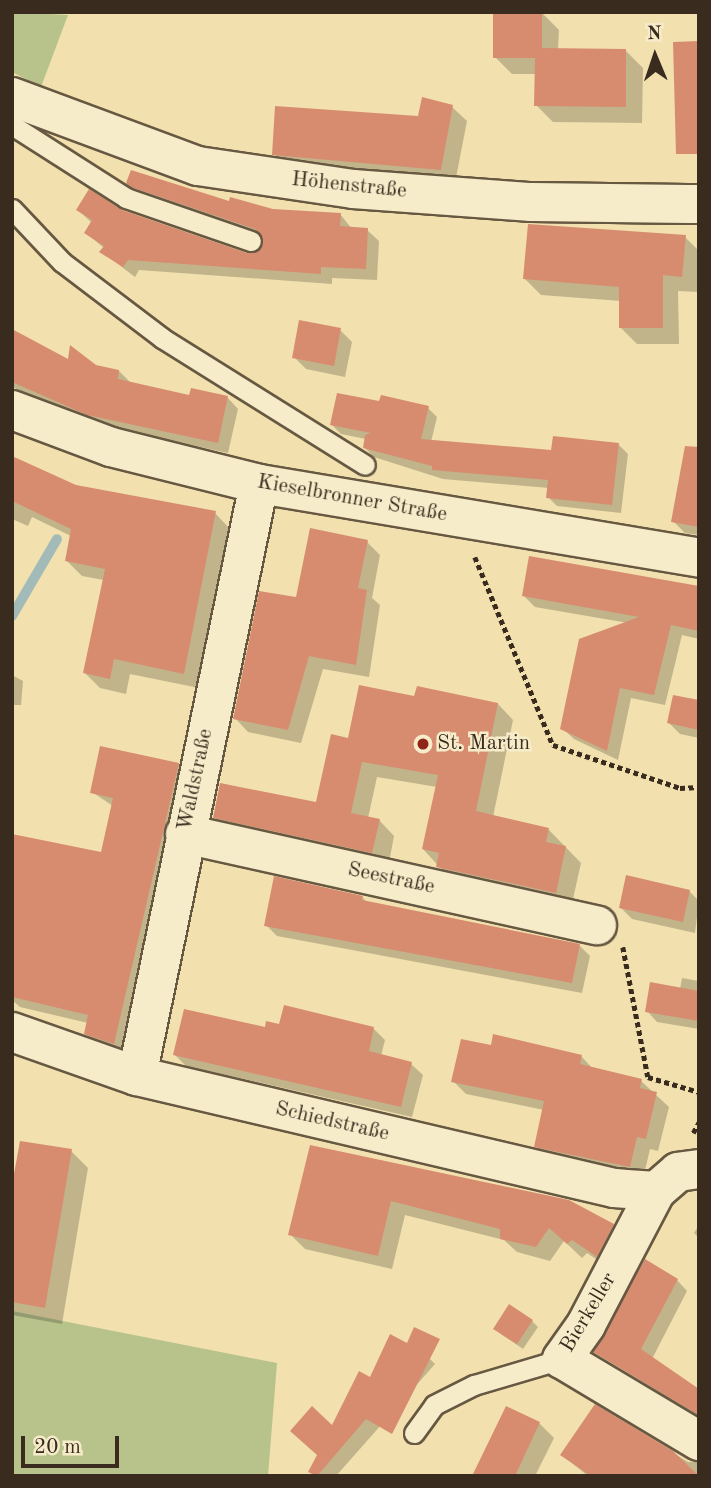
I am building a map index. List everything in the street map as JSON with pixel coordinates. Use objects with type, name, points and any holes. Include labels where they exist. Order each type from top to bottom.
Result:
[{"type":"street","name":"Höhenstraße","points":[[12,97],[198,166],[367,190],[532,202],[699,204]]},
{"type":"street","name":"Kieselbronner Straße","points":[[12,410],[111,447],[259,484],[699,558]]},
{"type":"street","name":"Waldstraße","points":[[137,1076],[259,484]]},
{"type":"street","name":"Seestraße","points":[[185,834],[597,925]]},
{"type":"street","name":"Schiedstraße","points":[[12,1032],[137,1076],[614,1188],[656,1191]]},
{"type":"street","points":[[656,1191],[678,1172],[699,1169]]},
{"type":"street","name":"Bierkeller","points":[[562,1359],[586,1325],[656,1191]]},
{"type":"street","points":[[562,1359],[699,1441]]},
{"type":"lane","points":[[12,125],[126,198],[251,241]]},
{"type":"lane","points":[[12,209],[62,262],[162,338],[365,465]]},
{"type":"lane","name":"Bierkeller","points":[[414,1433],[435,1405],[474,1385],[562,1359]]},
{"type":"path","points":[[466,519],[467,542],[487,579],[553,745],[680,788],[699,788]]},
{"type":"path","points":[[597,925],[620,932],[648,1077],[699,1092]]},
{"type":"green space","points":[[12,12],[68,15],[41,87],[12,72]]},
{"type":"green space","points":[[12,1311],[277,1363],[268,1476],[12,1476]]},
{"type":"building","points":[[493,12],[542,12],[542,48],[626,49],[626,107],[534,106],[535,58],[493,58]]},
{"type":"building","points":[[699,41],[699,154],[676,154],[673,42]]},
{"type":"building","points":[[422,97],[453,105],[441,170],[272,155],[275,106],[418,116]]},
{"type":"building","points":[[131,170],[229,201],[230,197],[273,209],[341,213],[340,226],[368,228],[366,269],[321,267],[321,274],[128,260],[123,267],[99,252],[104,246],[84,233],[92,220],[76,210],[89,189],[122,210],[247,253],[258,251],[263,244],[255,229],[131,187],[126,183]]},
{"type":"building","points":[[528,224],[686,235],[682,277],[663,275],[663,328],[619,328],[619,287],[523,279]]},
{"type":"building","points":[[299,320],[341,328],[334,366],[292,358]]},
{"type":"building","points":[[12,329],[68,359],[70,345],[96,365],[119,370],[118,379],[189,395],[191,388],[228,396],[218,443],[87,415],[12,382]]},
{"type":"building","points":[[337,393],[379,401],[381,395],[429,406],[421,439],[551,450],[553,436],[619,443],[612,505],[546,498],[548,480],[432,470],[432,466],[363,448],[365,435],[371,433],[330,425]]},
{"type":"building","points":[[685,446],[699,447],[699,527],[671,522]]},
{"type":"building","points":[[12,456],[76,485],[216,511],[184,674],[114,659],[110,679],[83,673],[105,569],[65,561],[71,529],[12,501]]},
{"type":"building","points":[[310,528],[368,540],[358,588],[367,590],[356,665],[309,656],[288,730],[233,719],[259,591],[296,597]]},
{"type":"building","points":[[529,556],[699,586],[699,631],[671,625],[654,695],[620,688],[607,751],[560,729],[579,639],[639,617],[522,596]]},
{"type":"building","points":[[359,685],[414,696],[417,686],[498,703],[476,811],[549,828],[546,842],[566,846],[556,893],[436,867],[439,853],[422,849],[438,775],[362,762],[351,813],[380,819],[372,853],[213,818],[220,783],[316,802],[331,734],[348,738]]},
{"type":"building","points":[[673,695],[699,700],[699,730],[667,723]]},
{"type":"building","points":[[100,746],[179,763],[114,1044],[84,1034],[88,1015],[12,997],[12,834],[101,852],[113,798],[90,793]]},
{"type":"building","points":[[626,875],[690,890],[683,922],[619,908]]},
{"type":"building","points":[[274,876],[363,896],[362,900],[580,944],[572,983],[264,926]]},
{"type":"building","points":[[650,982],[699,991],[699,1021],[645,1012]]},
{"type":"building","points":[[284,1005],[374,1027],[369,1051],[412,1062],[401,1107],[173,1055],[184,1009],[265,1027],[266,1021],[279,1024]]},
{"type":"building","points":[[493,1034],[582,1055],[580,1064],[642,1079],[640,1088],[657,1092],[646,1139],[637,1137],[630,1167],[534,1147],[544,1101],[451,1082],[461,1039],[491,1045]]},
{"type":"building","points":[[20,1141],[72,1149],[45,1308],[12,1302],[12,1185]]},
{"type":"building","points":[[310,1145],[569,1200],[614,1224],[597,1257],[572,1240],[567,1244],[549,1228],[536,1247],[500,1239],[500,1229],[391,1201],[378,1256],[288,1235]]},
{"type":"building","points":[[645,1259],[678,1279],[641,1349],[699,1389],[697,1414],[593,1352]]},
{"type":"building","points":[[509,1304],[533,1320],[517,1344],[493,1329]]},
{"type":"building","points":[[414,1327],[440,1339],[392,1434],[366,1419],[317,1476],[308,1472],[317,1455],[290,1431],[312,1406],[332,1425],[359,1371],[370,1377],[390,1334],[407,1343]]},
{"type":"building","points":[[595,1404],[673,1451],[699,1476],[591,1476],[560,1455]]},
{"type":"building","points":[[506,1406],[540,1422],[515,1476],[472,1476]]},
{"type":"waterway","points":[[12,616],[57,539]]},
{"type":"place","name":"St. Martin","points":[[423,744]]}]
